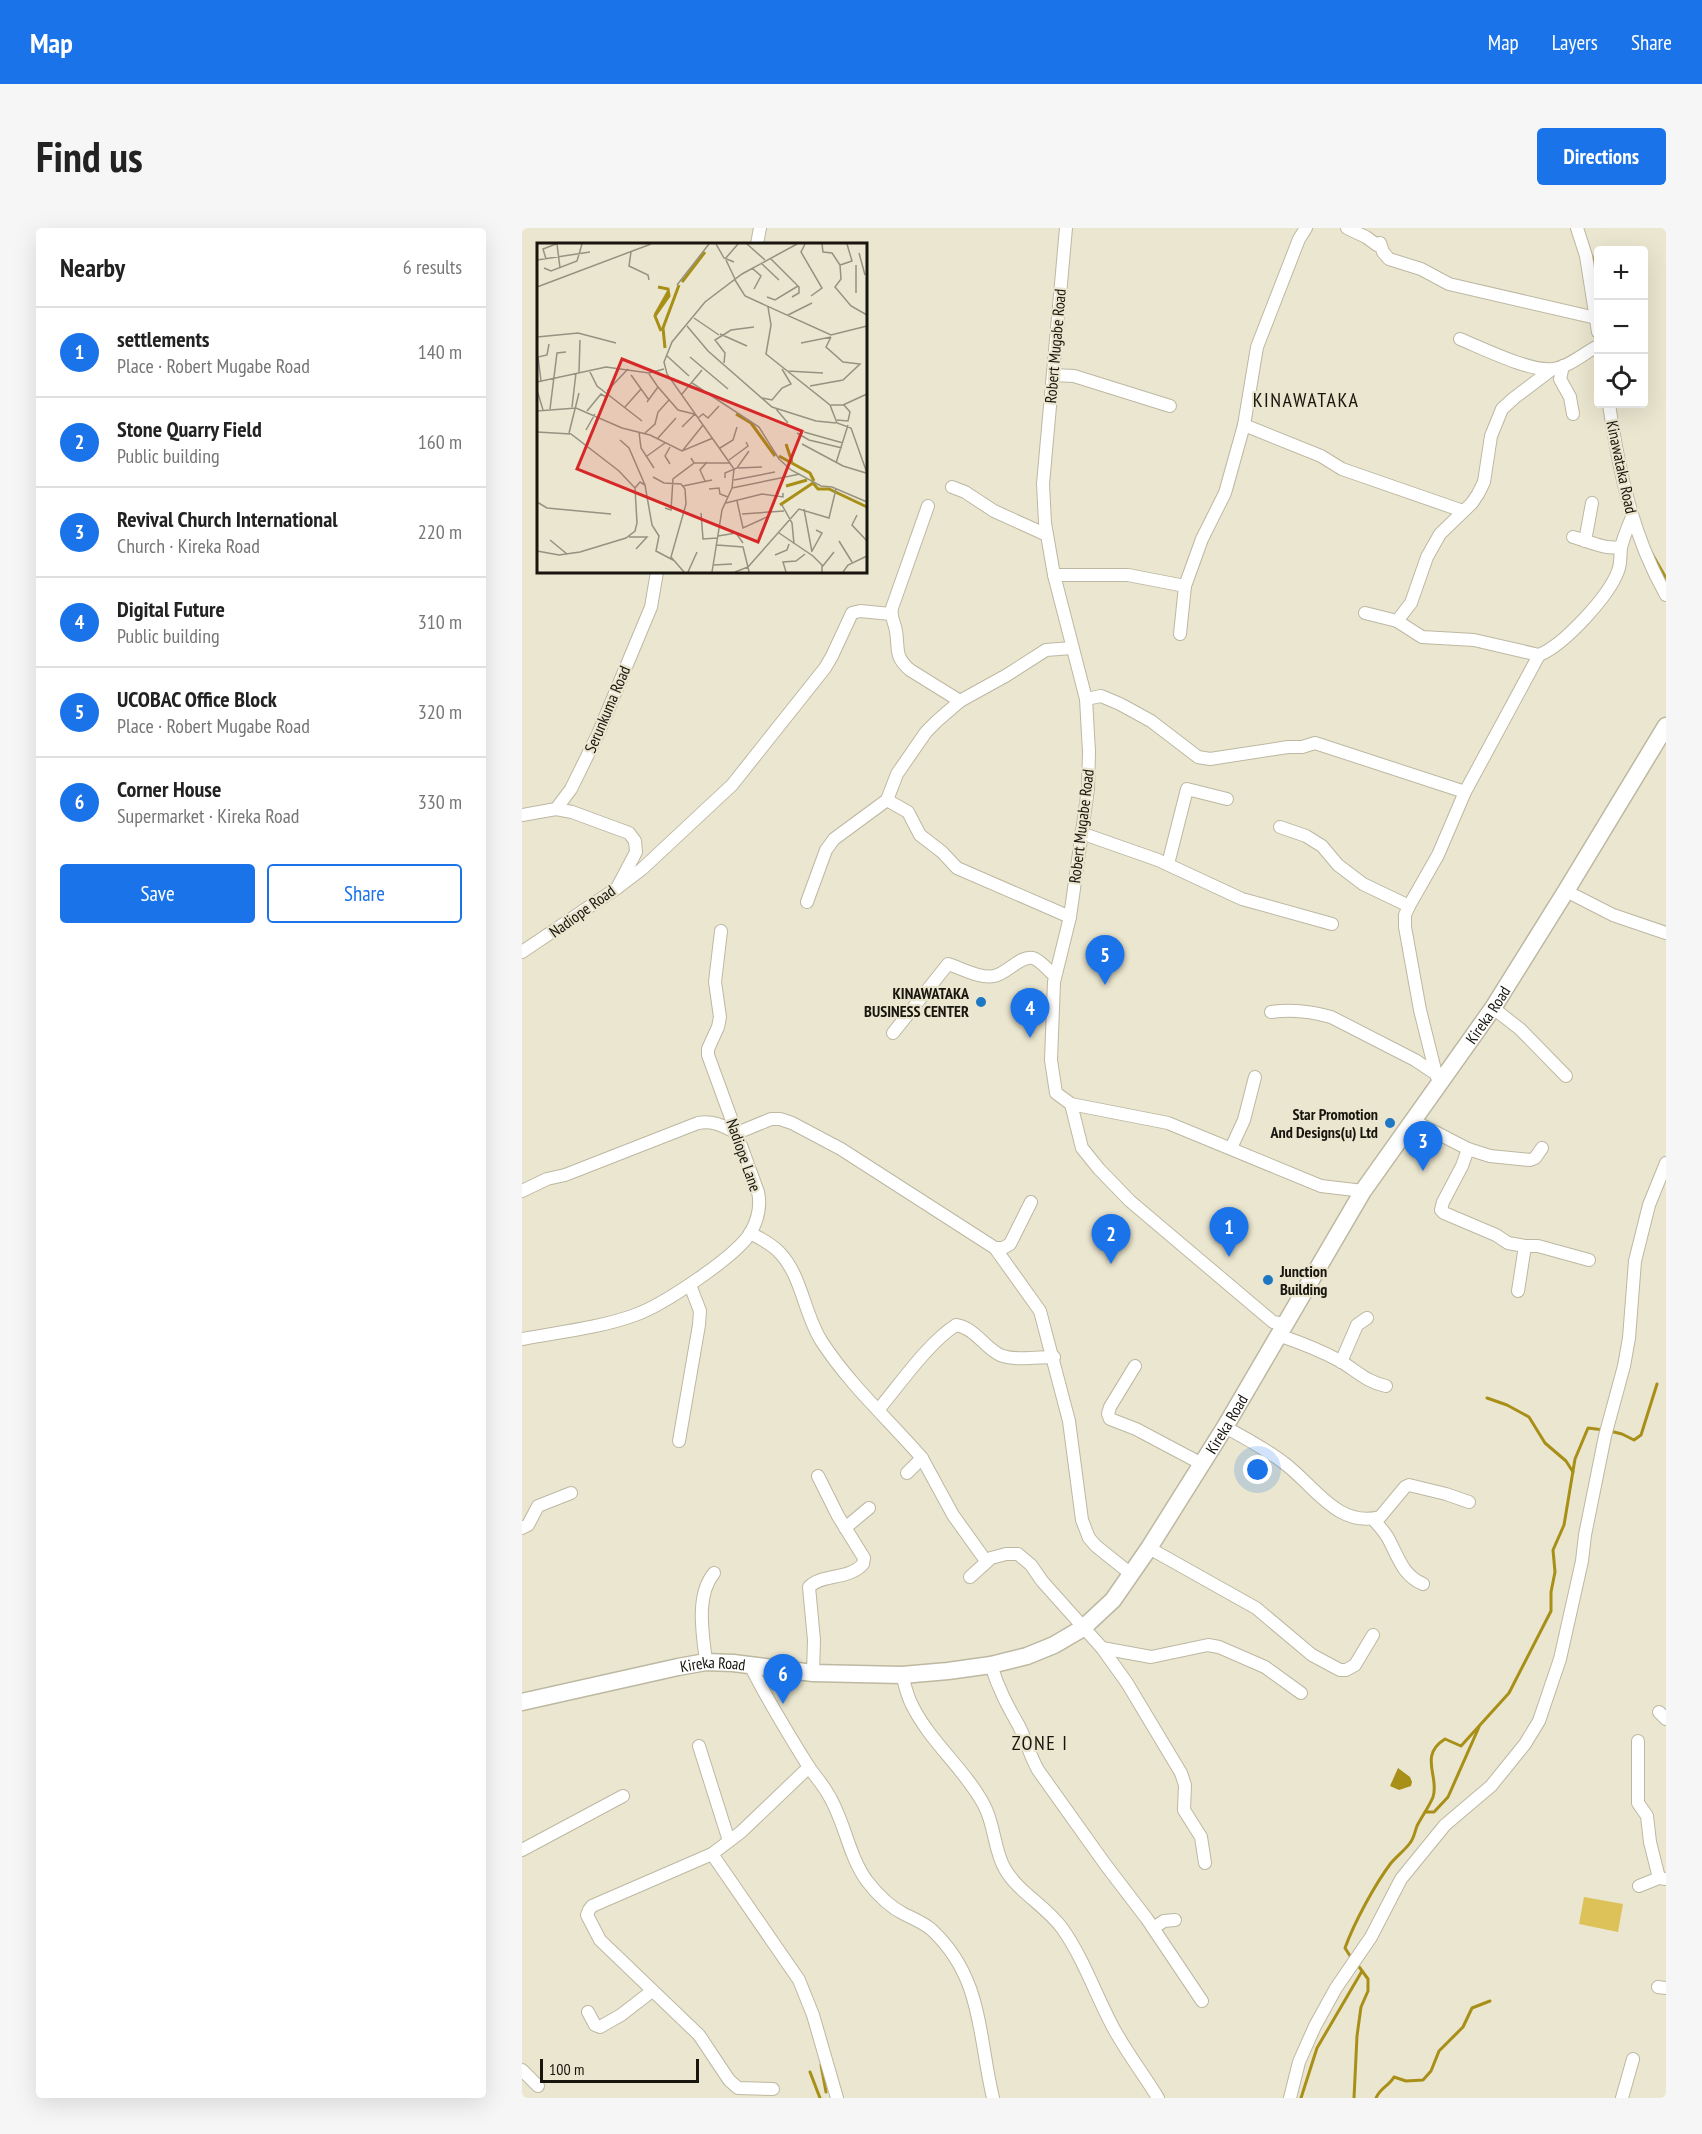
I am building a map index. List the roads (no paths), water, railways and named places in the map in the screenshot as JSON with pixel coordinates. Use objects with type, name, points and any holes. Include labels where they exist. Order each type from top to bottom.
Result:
[{"type":"main road","name":"Kireka Road","points":[[522,1702],[706,1662],[813,1673],[902,1675],[991,1665],[1027,1656],[1054,1645],[1083,1628],[1113,1600],[1149,1548],[1225,1427],[1364,1191],[1414,1120],[1438,1079],[1493,1008],[1666,726]]},
{"type":"street","points":[[757,243],[760,228]]},
{"type":"street","name":"Robert Mugabe Road","points":[[1066,228],[1043,484],[1047,535],[1054,575],[1086,699],[1089,752],[1088,789],[1070,917],[1055,976],[1051,1060],[1056,1093],[1071,1104],[1082,1148],[1130,1201],[1281,1329],[1341,1362],[1364,1378],[1386,1386]]},
{"type":"street","points":[[1180,634],[1185,586],[1202,539],[1225,494],[1245,425],[1257,347],[1299,239],[1306,228]]},
{"type":"street","points":[[1347,228],[1377,245],[1380,243],[1389,259],[1421,269],[1449,284],[1594,318]]},
{"type":"street","points":[[1577,228],[1586,256],[1594,306]]},
{"type":"street","points":[[1460,339],[1521,363],[1557,368]]},
{"type":"street","points":[[1397,621],[1411,603],[1427,557],[1440,534],[1472,503],[1484,482],[1491,436],[1503,409],[1557,368],[1594,349]]},
{"type":"street","points":[[1557,368],[1570,397],[1573,414]]},
{"type":"street","points":[[1053,375],[1074,376],[1170,406]]},
{"type":"street","name":"Kinawataka Road","points":[[1610,408],[1616,448],[1632,517],[1654,575],[1666,595]]},
{"type":"street","points":[[1245,425],[1321,456],[1342,469],[1462,512]]},
{"type":"street","points":[[952,487],[965,492],[994,511],[1047,535]]},
{"type":"street","points":[[1592,503],[1579,539],[1616,548],[1621,547]]},
{"type":"street","points":[[928,506],[891,614],[896,631],[897,651],[903,664],[910,670],[960,701]]},
{"type":"street","points":[[1438,1079],[1420,1010],[1404,920],[1409,906],[1438,855],[1466,792],[1539,655],[1557,645],[1606,594],[1620,568],[1621,547],[1632,517]]},
{"type":"street","name":"Serunkuma Road","points":[[556,809],[571,789],[598,734],[651,607],[657,573]]},
{"type":"street","points":[[1054,575],[1128,575],[1185,586]]},
{"type":"street","points":[[617,888],[642,869],[732,785],[825,668],[852,613],[860,611],[891,614]]},
{"type":"street","points":[[1365,613],[1397,621],[1422,637],[1474,640],[1539,655]]},
{"type":"street","points":[[807,902],[826,850],[834,839],[887,800],[897,774],[915,747],[937,721],[960,701],[1046,650],[1072,648]]},
{"type":"street","points":[[1086,699],[1101,696],[1120,704],[1151,721],[1198,757],[1228,758],[1315,743],[1466,792]]},
{"type":"street","points":[[1168,864],[1187,789],[1227,799]]},
{"type":"street","points":[[887,800],[908,812],[920,835],[942,852],[957,868],[1070,917]]},
{"type":"street","points":[[522,815],[556,809]]},
{"type":"street","name":"Nadiope Road","points":[[522,952],[617,888],[636,852],[635,841],[629,833],[572,812],[556,809]]},
{"type":"street","points":[[1280,827],[1306,836],[1323,846],[1338,865],[1363,884],[1409,906]]},
{"type":"street","points":[[1081,833],[1168,864],[1242,899],[1332,924]]},
{"type":"street","points":[[1566,891],[1613,915],[1666,933]]},
{"type":"street","name":"Nadiope Lane","points":[[522,1339],[599,1325],[637,1314],[690,1285],[725,1258],[750,1233],[760,1201],[708,1055],[708,1049],[718,1028],[720,1017],[715,982],[721,932]]},
{"type":"street","points":[[893,1033],[948,964],[983,976],[993,977],[1026,958],[1034,958],[1055,976]]},
{"type":"street","points":[[1493,1008],[1520,1029],[1566,1076]]},
{"type":"street","points":[[1271,1012],[1298,1010],[1331,1017],[1415,1060],[1438,1079]]},
{"type":"street","points":[[1231,1148],[1244,1120],[1255,1077]]},
{"type":"street","points":[[1071,1104],[1168,1123],[1321,1186],[1364,1191]]},
{"type":"street","points":[[522,1191],[547,1179],[565,1175],[707,1121],[719,1123],[737,1133],[771,1119],[780,1119],[841,1149],[995,1248],[1040,1311],[1054,1357],[1069,1421],[1082,1520],[1089,1538],[1096,1546],[1131,1574]]},
{"type":"street","points":[[1414,1120],[1468,1149],[1490,1156],[1530,1160],[1535,1158],[1542,1148]]},
{"type":"street","points":[[1468,1149],[1462,1166],[1443,1202],[1444,1213],[1508,1242],[1538,1246],[1589,1260]]},
{"type":"street","points":[[1290,2098],[1299,2062],[1315,2026],[1354,1960],[1371,1937],[1401,1879],[1445,1824],[1491,1786],[1525,1744],[1539,1721],[1560,1659],[1607,1430],[1624,1366],[1629,1338],[1635,1262],[1649,1205],[1666,1163]]},
{"type":"street","points":[[995,1248],[1003,1248],[1010,1244],[1030,1202]]},
{"type":"street","points":[[750,1233],[783,1256],[821,1340],[854,1385],[921,1458],[953,1515],[986,1561]]},
{"type":"street","points":[[1518,1291],[1526,1246]]},
{"type":"street","points":[[679,1441],[700,1311],[690,1285]]},
{"type":"street","points":[[1341,1362],[1357,1325],[1366,1318]]},
{"type":"street","points":[[878,1410],[926,1353],[948,1330],[956,1325],[966,1326],[1000,1354],[1012,1357],[1054,1357]]},
{"type":"street","points":[[1135,1366],[1110,1407],[1108,1414],[1110,1419],[1136,1429],[1202,1464]]},
{"type":"street","points":[[1225,1427],[1285,1463],[1337,1511],[1365,1519],[1380,1517],[1409,1485],[1469,1502]]},
{"type":"street","points":[[907,1473],[921,1458]]},
{"type":"street","points":[[813,1673],[814,1640],[809,1587],[815,1582],[854,1571],[863,1564],[864,1558],[845,1528],[818,1476]]},
{"type":"street","points":[[522,1528],[528,1525],[538,1506],[571,1493]]},
{"type":"street","points":[[845,1528],[869,1508]]},
{"type":"street","points":[[1372,1519],[1388,1539],[1400,1565],[1413,1580],[1423,1584]]},
{"type":"street","points":[[1149,1548],[1256,1608],[1312,1655],[1340,1670],[1346,1670],[1355,1665],[1373,1635]]},
{"type":"street","points":[[970,1577],[986,1561],[1006,1554],[1018,1554],[1102,1648],[1127,1683],[1181,1773],[1185,1785],[1184,1810],[1201,1837],[1205,1863]]},
{"type":"street","points":[[706,1662],[703,1604],[705,1587],[714,1574]]},
{"type":"street","points":[[1102,1648],[1151,1658],[1208,1645],[1219,1647],[1265,1667],[1301,1693]]},
{"type":"street","points":[[750,1665],[809,1767],[828,1792],[840,1815],[857,1865],[868,1882],[902,1913],[920,1921],[932,1930],[961,1965],[972,1990],[979,2015],[993,2098]]},
{"type":"street","points":[[991,1665],[1003,1699],[1020,1728],[1030,1756],[1038,1770],[1153,1928],[1202,2001]]},
{"type":"street","points":[[902,1675],[911,1703],[920,1720],[984,1804],[994,1827],[1005,1869],[1015,1882],[1035,1899],[1062,1928],[1085,1968],[1114,2029],[1158,2098]]},
{"type":"street","points":[[1638,1742],[1638,1803],[1647,1816],[1650,1842],[1662,1878],[1639,1886]]},
{"type":"street","points":[[699,1746],[729,1841]]},
{"type":"street","points":[[773,2088],[738,2088],[729,2080],[699,2035],[600,1940],[587,1915],[592,1906],[712,1854],[741,1832],[809,1767]]},
{"type":"street","points":[[522,1850],[623,1796]]},
{"type":"street","points":[[712,1854],[800,1980],[813,2015],[837,2098]]},
{"type":"street","points":[[1153,1928],[1164,1921],[1175,1920]]},
{"type":"street","points":[[588,2012],[595,2025],[600,2027],[621,2015],[652,1991]]},
{"type":"street","points":[[1622,2098],[1633,2059]]},
{"type":"street","points":[[522,2070],[538,2085]]},
{"type":"waterway","points":[[1592,256],[1594,268]]},
{"type":"waterway","points":[[1651,552],[1666,578]]},
{"type":"waterway","points":[[1610,1431],[1634,1440],[1641,1435],[1657,1384]]},
{"type":"waterway","points":[[1487,1398],[1507,1405],[1529,1417],[1545,1443],[1566,1461],[1573,1472]]},
{"type":"waterway","points":[[1352,1959],[1345,1948],[1359,1916],[1391,1863],[1411,1841],[1433,1797],[1434,1782],[1431,1760],[1433,1752],[1445,1739],[1461,1746],[1509,1693],[1551,1611],[1551,1592],[1555,1572],[1553,1550],[1564,1525],[1575,1459],[1588,1428],[1604,1430]]},
{"type":"waterway","points":[[1425,1812],[1434,1812],[1448,1797],[1479,1727]]},
{"type":"waterway","points":[[1354,2098],[1357,2036],[1361,2007],[1368,1991],[1368,1979],[1357,1964]]},
{"type":"waterway","points":[[1301,2098],[1317,2048],[1362,1971]]},
{"type":"waterway","points":[[1376,2098],[1394,2077],[1406,2081],[1423,2080],[1431,2071],[1439,2051],[1463,2027],[1472,2008],[1490,2001]]},
{"type":"waterway","points":[[821,2065],[826,2092]]},
{"type":"waterway","points":[[810,2072],[820,2098]]},
{"type":"place","name":"UCOBAC Office Block","points":[[1105,985]]},
{"type":"place","name":"KINAWATAKA BUSINESS CENTER","points":[[981,1002]]},
{"type":"place","name":"Digital Future","points":[[1030,1038]]},
{"type":"place","name":"Star Promotion And Designs(u) Ltd","points":[[1390,1123]]},
{"type":"place","name":"Revival Church International","points":[[1423,1171]]},
{"type":"place","name":"settlements","points":[[1229,1257]]},
{"type":"place","name":"Stone Quarry Field","points":[[1111,1264]]},
{"type":"place","name":"Junction Building","points":[[1268,1280]]},
{"type":"place","name":"Corner House","points":[[783,1704]]},
{"type":"district","name":"KINAWATAKA","points":[[1306,400]]},
{"type":"district","name":"ZONE I","points":[[1040,1743]]}]
